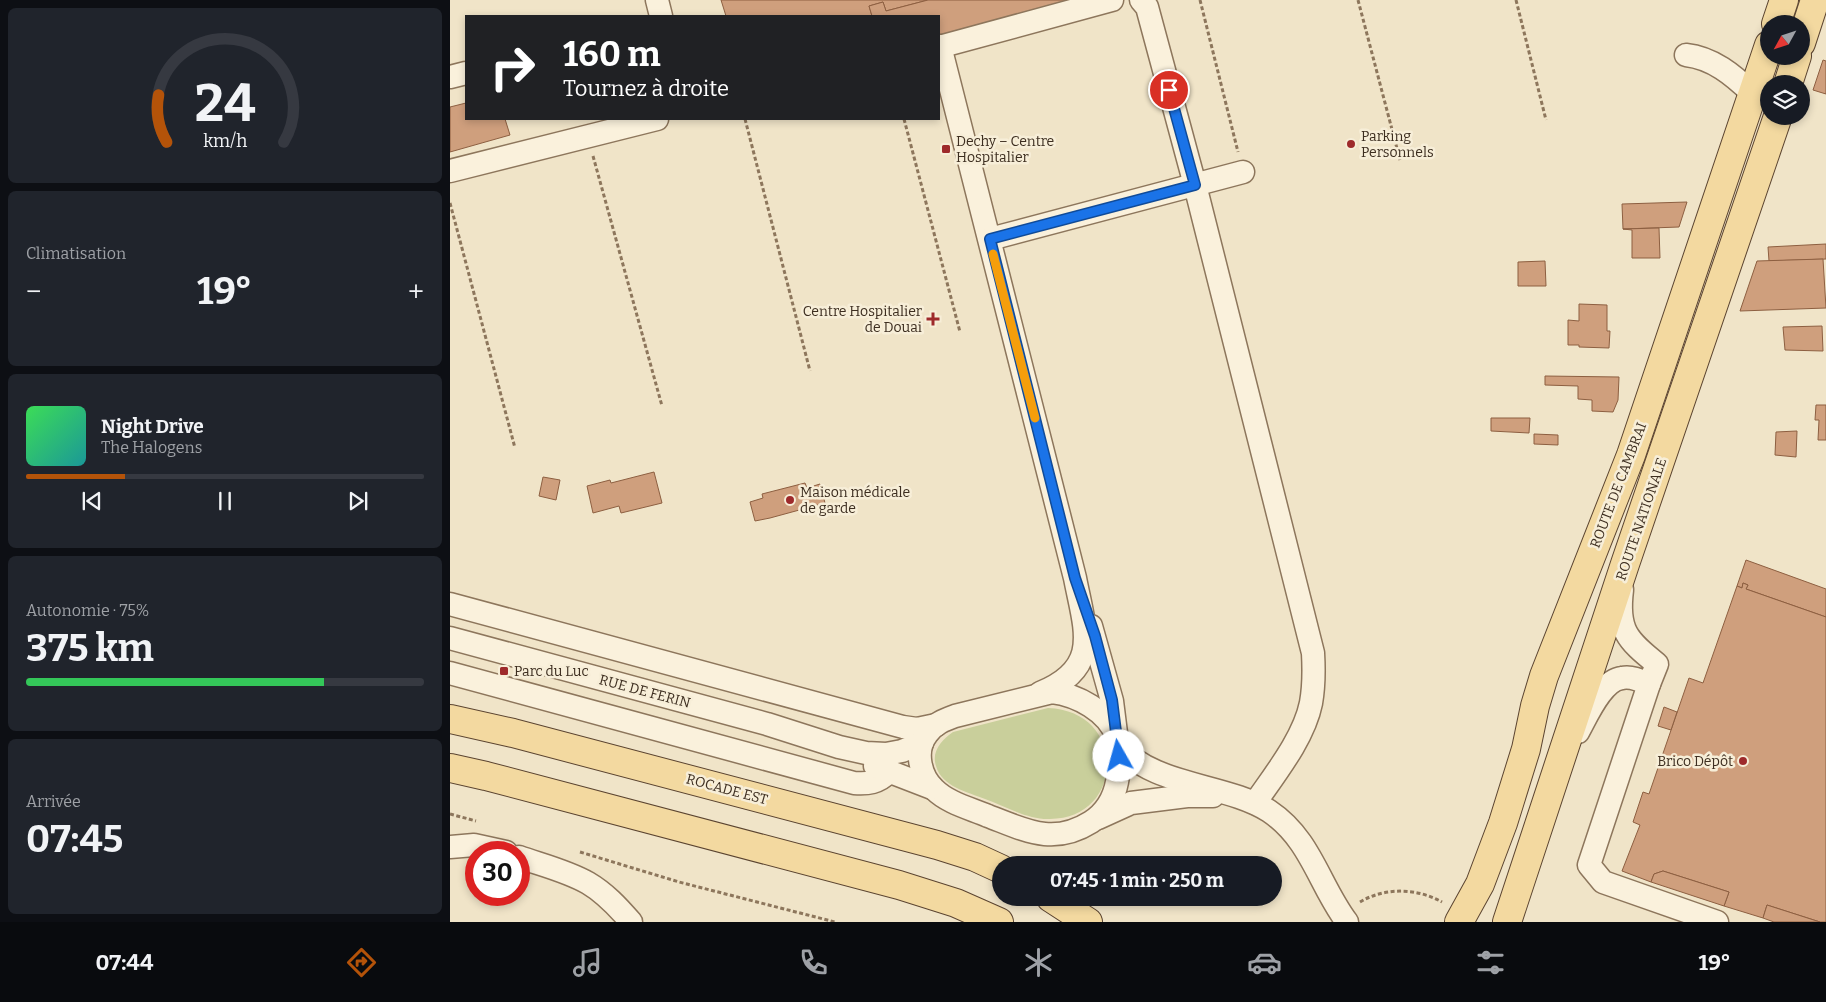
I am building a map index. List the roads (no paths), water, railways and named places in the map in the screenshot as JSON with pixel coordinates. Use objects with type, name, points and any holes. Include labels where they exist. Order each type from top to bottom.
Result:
[{"type":"main road","points":[[1779,15],[1784,0]]},
{"type":"main road","points":[[1810,15],[1815,0]]},
{"type":"main road","name":"ROUTE DE CAMBRAI","points":[[1461,920],[1480,884],[1503,823],[1526,749],[1535,706],[1544,676],[1631,455],[1762,65]]},
{"type":"main road","name":"ROUTE NATIONALE","points":[[1507,922],[1550,789],[1775,125]]},
{"type":"main road","points":[[1686,290],[1715,300]]},
{"type":"main road","points":[[1644,418],[1673,425]]},
{"type":"main road","name":"ROCADE EST","points":[[450,719],[513,733],[928,843],[969,855],[992,864]]},
{"type":"main road","points":[[450,768],[515,783],[899,885],[956,903],[999,922]]},
{"type":"main road","points":[[1063,906],[1088,922]]},
{"type":"street","points":[[657,0],[661,15]]},
{"type":"street","points":[[450,604],[903,726],[917,728],[936,725],[955,716],[1040,693],[1064,682],[1081,660],[1086,636],[1075,578],[940,46],[1112,0]]},
{"type":"street","points":[[1141,0],[1147,8],[1195,185],[1314,653],[1315,678],[1307,718],[1284,759],[1255,803]]},
{"type":"street","points":[[1686,55],[1710,60],[1740,81],[1752,93]]},
{"type":"street","points":[[450,77],[465,73]]},
{"type":"street","points":[[450,172],[653,120]]},
{"type":"street","points":[[990,239],[1243,172]]},
{"type":"street","points":[[1626,564],[1619,609],[1622,624],[1629,639],[1657,664],[1648,684],[1589,865],[1603,882],[1717,922]]},
{"type":"street","points":[[1075,578],[1095,636],[1112,700],[1120,768],[1113,797],[1095,819]]},
{"type":"street","name":"RUE DE FERIN","points":[[450,638],[767,724],[839,747],[866,753],[886,754],[902,751],[922,743]]},
{"type":"street","points":[[450,673],[854,783],[871,783],[889,772]]},
{"type":"street","points":[[1550,789],[1589,712],[1604,687],[1619,678],[1633,678],[1648,684]]},
{"type":"street","points":[[1040,693],[1064,693],[1094,708],[1106,720],[1124,752],[1156,771],[1255,803],[1280,820],[1300,841],[1316,866],[1339,914]]},
{"type":"street","points":[[936,725],[926,734],[919,754],[924,774],[932,788],[953,802],[1034,833],[1052,835],[1070,833],[1095,819],[1131,803],[1156,798],[1233,796]]},
{"type":"street","name":"RUE DE FERIN","points":[[839,747],[860,760],[932,788]]},
{"type":"street","points":[[450,847],[465,846]]},
{"type":"street","points":[[530,861],[574,876],[587,883],[609,898],[631,922]]},
{"type":"place","name":"Parking Personnels","points":[[1351,144]]},
{"type":"place","name":"Dechy – Centre Hospitalier","points":[[946,149]]},
{"type":"place","name":"Centre Hospitalier de Douai","points":[[933,319]]},
{"type":"place","name":"Maison médicale de garde","points":[[790,500]]},
{"type":"place","name":"Parc du Luc","points":[[504,671]]},
{"type":"place","name":"Brico Dépôt","points":[[1743,761]]}]
